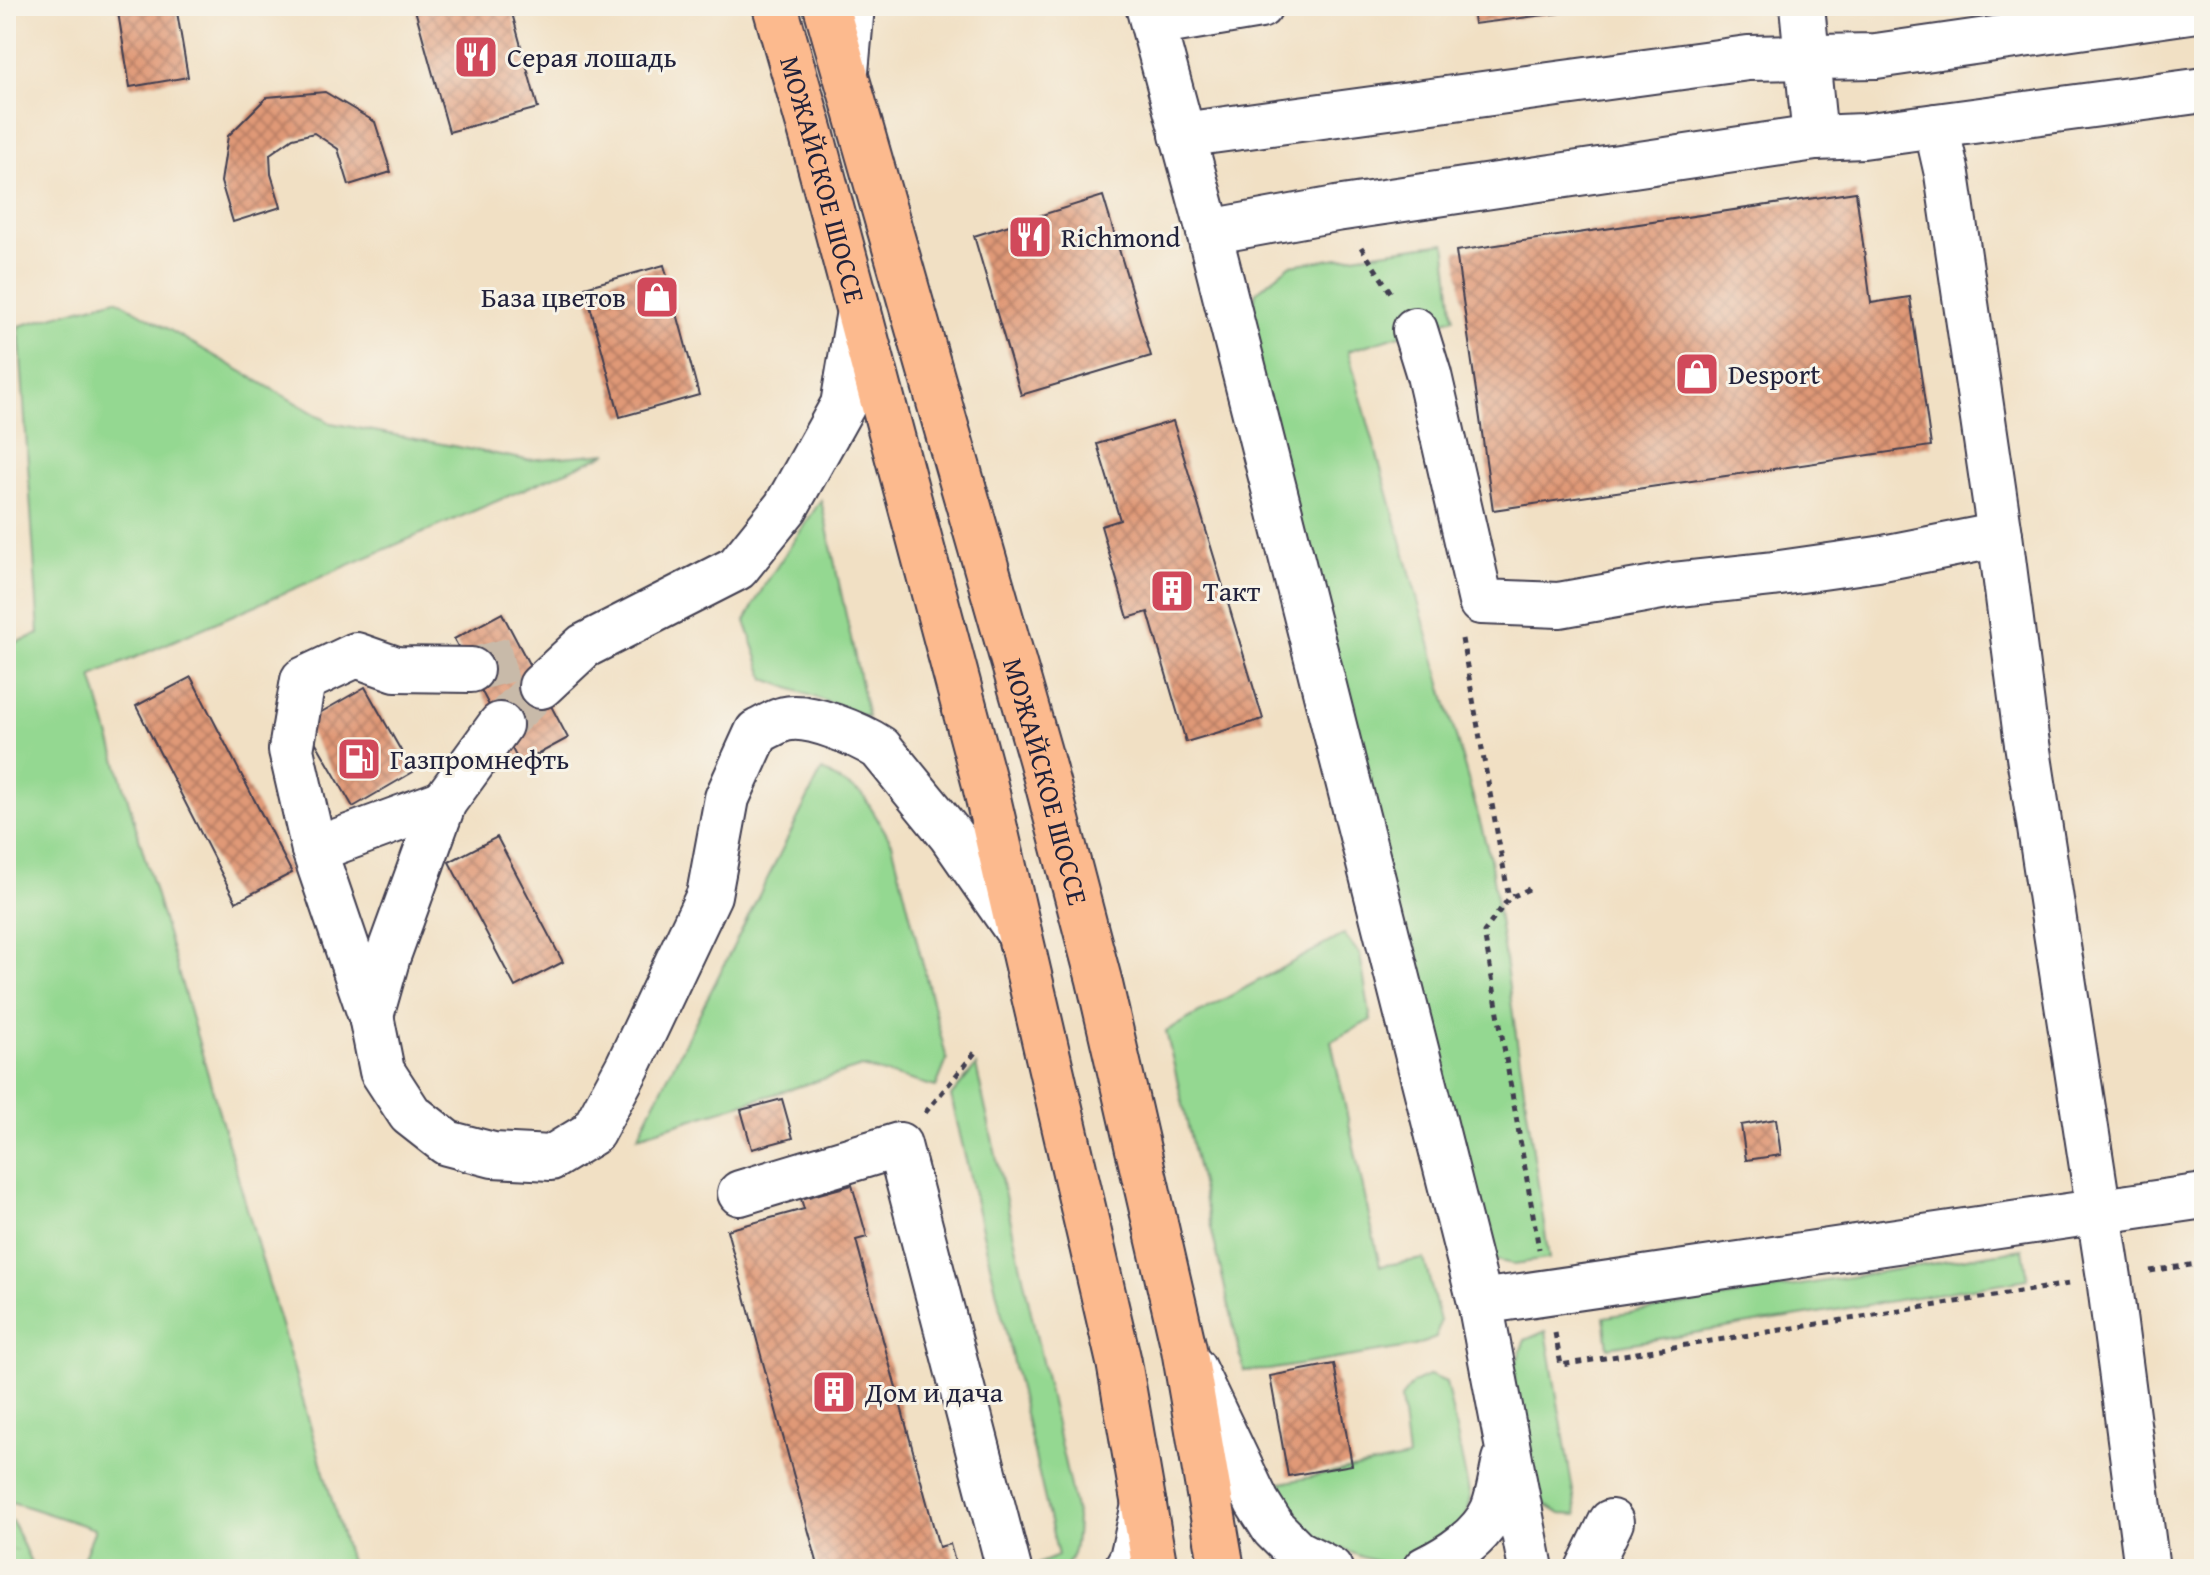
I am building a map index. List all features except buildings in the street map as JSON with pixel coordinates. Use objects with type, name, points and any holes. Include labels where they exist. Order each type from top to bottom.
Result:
[{"type":"main road","name":"МОЖАЙСКОЕ ШОССЕ","points":[[775,6],[984,781],[1119,1362],[1155,1569]]},
{"type":"main road","name":"МОЖАЙСКОЕ ШОССЕ","points":[[826,6],[1041,759],[1099,980],[1184,1349],[1222,1569]]},
{"type":"street","points":[[845,75],[852,6]]},
{"type":"street","points":[[1260,6],[1151,15],[1209,232],[1480,1302],[1531,1569]]},
{"type":"street","points":[[1802,6],[1815,138]]},
{"type":"street","points":[[1182,135],[1748,58],[1876,56],[2204,9]]},
{"type":"street","points":[[1209,232],[1336,209],[1815,138],[1863,136],[2204,90]]},
{"type":"street","points":[[1936,126],[1947,174],[2000,535],[2028,753],[2100,1210],[2147,1569]]},
{"type":"street","points":[[533,671],[737,568],[786,507],[843,405],[859,311]]},
{"type":"street","points":[[1415,330],[1429,375],[1481,602],[1559,605],[1672,585],[1878,559],[2000,535]]},
{"type":"street","points":[[372,1022],[314,850],[291,750],[303,680],[356,655],[396,669],[471,670]]},
{"type":"street","points":[[500,725],[444,802],[388,956],[371,1016],[382,1071],[410,1114],[447,1143],[493,1155],[551,1158],[592,1133],[628,1066],[709,895],[727,798],[757,732],[787,718],[816,721],[865,738],[880,748],[950,834],[1021,937]]},
{"type":"street","points":[[314,850],[444,802]]},
{"type":"street","points":[[740,1193],[899,1145],[1009,1569]]},
{"type":"street","points":[[1480,1302],[2204,1196]]},
{"type":"street","points":[[1184,1349],[1257,1502],[1274,1529],[1297,1552],[1330,1569]]},
{"type":"street","points":[[1425,1569],[1448,1558],[1473,1538],[1492,1512],[1508,1450]]},
{"type":"street","points":[[1126,1569],[1132,1558],[1144,1505]]},
{"type":"street","points":[[1588,1569],[1611,1522]]},
{"type":"path","points":[[1336,209],[1415,330]]},
{"type":"path","points":[[1529,889],[1509,898],[1484,932],[1561,1365],[2204,1263]]},
{"type":"path","points":[[899,1145],[978,1049]]},
{"type":"green space","points":[[1445,243],[1454,318],[1348,351],[1490,858],[1549,1259],[1514,1264],[1488,1259],[1246,339],[1256,292],[1290,265]]},
{"type":"green space","points":[[116,299],[331,423],[527,460],[608,453],[92,676],[352,1569],[79,1569],[95,1529],[6,1500],[6,646],[39,634],[19,326]]},
{"type":"green space","points":[[821,500],[868,717],[765,679],[745,621],[764,586]]},
{"type":"green space","points":[[822,770],[863,795],[892,843],[947,1060],[936,1087],[862,1067],[638,1136]]},
{"type":"green space","points":[[1344,934],[1360,955],[1371,1020],[1331,1041],[1380,1266],[1424,1259],[1440,1321],[1436,1338],[1415,1346],[1268,1370],[1244,1371],[1166,1031]]},
{"type":"green space","points":[[976,1066],[1077,1518],[1074,1551],[1064,1569],[1026,1569],[1058,1556],[951,1096]]},
{"type":"green space","points":[[2023,1249],[2028,1279],[1608,1347],[1604,1317]]},
{"type":"green space","points":[[1546,1331],[1577,1515],[1560,1514],[1541,1502],[1527,1463],[1514,1400],[1515,1366],[1525,1340]]},
{"type":"green space","points":[[1430,1375],[1446,1382],[1470,1498],[1461,1537],[1423,1558],[1398,1564],[1356,1555],[1322,1540],[1294,1522],[1284,1511],[1276,1484],[1408,1458],[1401,1398],[1413,1383]]},
{"type":"green space","points":[[6,1521],[12,1521],[34,1569],[6,1569]]},
{"type":"tunnel","points":[[471,670],[525,656]]},
{"type":"tunnel","points":[[500,725],[541,686]]},
{"type":"place","name":"Серая лошадь","points":[[476,57]]},
{"type":"place","name":"Richmond","points":[[1030,237]]},
{"type":"place","name":"База цветов","points":[[657,297]]},
{"type":"place","name":"Desport","points":[[1697,374]]},
{"type":"place","name":"Такт","points":[[1172,591]]},
{"type":"place","name":"Газпромнефть","points":[[359,759]]},
{"type":"place","name":"Дом и дача","points":[[834,1392]]}]
